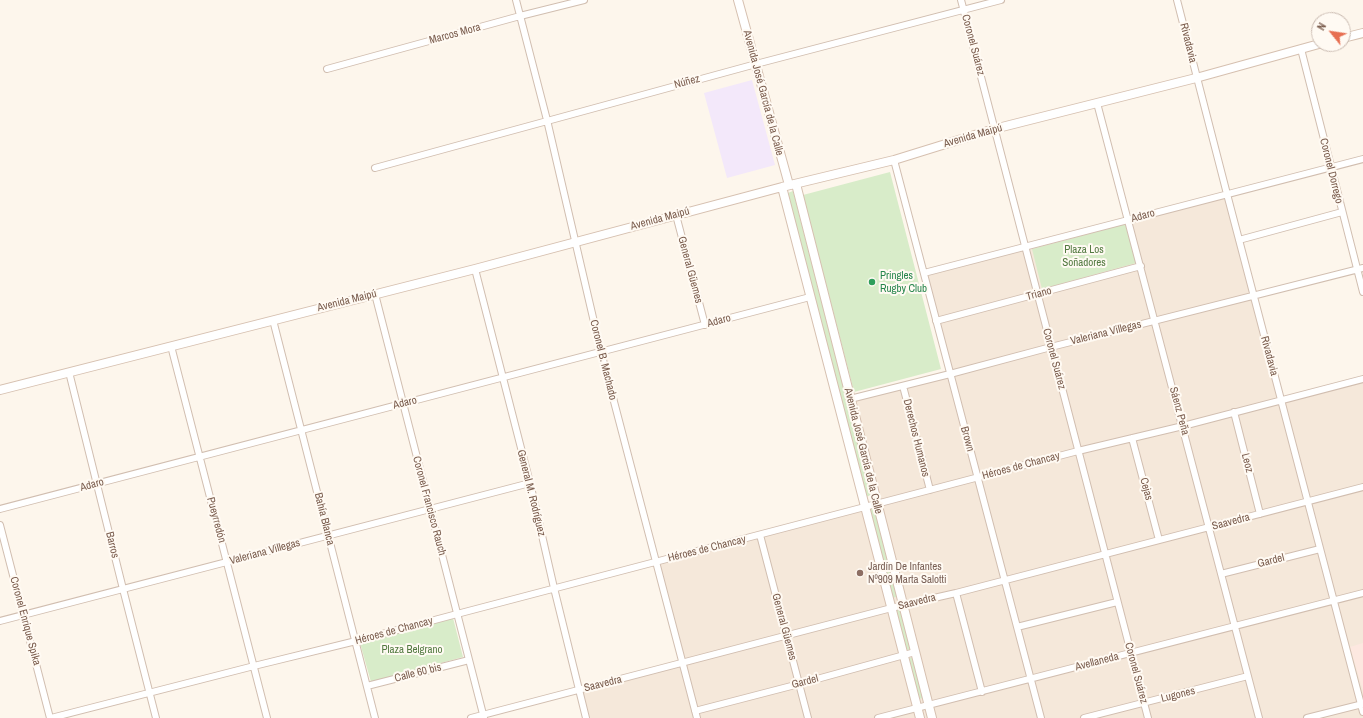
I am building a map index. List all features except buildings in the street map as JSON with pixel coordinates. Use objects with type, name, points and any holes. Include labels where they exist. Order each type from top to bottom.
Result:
[{"type":"main road","name":"Avenida José García de la Calle","points":[[738,0],[850,399],[932,718]]},
{"type":"main road","points":[[1351,36],[1363,33]]},
{"type":"main road","name":"Avenida Maipú","points":[[0,390],[475,269],[789,185],[894,160],[994,129],[1196,78],[1311,46]]},
{"type":"main road","name":"Avenida José García de la Calle","points":[[789,185],[810,297],[920,718]]},
{"type":"street","name":"Coronel B. Machado","points":[[516,0],[547,120],[601,352],[697,718]]},
{"type":"street","name":"Marcos Mora","points":[[327,69],[584,0]]},
{"type":"street","name":"Coronel Suárez","points":[[961,0],[1148,718]]},
{"type":"street","name":"Núñez","points":[[375,168],[547,120],[1001,0]]},
{"type":"street","name":"Rivadavia","points":[[1177,0],[1196,78],[1363,712]]},
{"type":"street","name":"Coronel Dorrego","points":[[1300,49],[1342,212],[1360,268],[1363,292]]},
{"type":"street","name":"Sáenz Peña","points":[[1097,103],[1259,718]]},
{"type":"street","name":"Adaro","points":[[924,273],[1363,159]]},
{"type":"street","name":"Brown","points":[[894,160],[1040,718]]},
{"type":"street","points":[[1239,240],[1342,212]]},
{"type":"street","name":"General Güemes","points":[[676,215],[704,325]]},
{"type":"street","name":"Triano","points":[[936,321],[1038,295],[1141,266]]},
{"type":"street","name":"Valeriana Villegas","points":[[850,399],[1360,268]]},
{"type":"street","name":"General M. Rodríguez","points":[[475,269],[530,484],[586,718]]},
{"type":"street","name":"Coronel Francisco Rauch","points":[[375,294],[483,716]]},
{"type":"street","name":"Adaro","points":[[0,509],[810,297]]},
{"type":"street","name":"Bahía Blanca","points":[[273,320],[375,718]]},
{"type":"street","name":"Pueyrredón","points":[[171,346],[267,718]]},
{"type":"street","name":"Barros","points":[[69,372],[156,718]]},
{"type":"street","name":"Héroes de Chancay","points":[[51,718],[356,641],[865,506],[1363,379]]},
{"type":"street","name":"Derechos Humanos","points":[[903,386],[930,490]]},
{"type":"street","name":"Leoz","points":[[1234,412],[1260,514]]},
{"type":"street","name":"Cejas","points":[[1132,438],[1159,540]]},
{"type":"street","name":"Valeriana Villegas","points":[[0,621],[530,484]]},
{"type":"street","name":"Saavedra","points":[[471,718],[1363,487]]},
{"type":"street","name":"Coronel Enrique Spika","points":[[0,525],[51,718]]},
{"type":"street","name":"General Güemes","points":[[760,535],[808,718]]},
{"type":"street","name":"Gardel","points":[[1222,574],[1320,549]]},
{"type":"street","points":[[956,593],[982,692]]},
{"type":"street","name":"Avellaneda","points":[[878,718],[1363,593]]},
{"type":"street","points":[[1017,627],[1117,602]]},
{"type":"street","name":"Gardel","points":[[695,711],[915,652]]},
{"type":"street","name":"Calle 60 bis","points":[[367,686],[469,660]]},
{"type":"street","name":"Lugones","points":[[1084,718],[1248,676]]},
{"type":"street","points":[[1307,718],[1362,704]]},
{"type":"shaded area","points":[[752,80],[775,165],[727,178],[704,93]]},
{"type":"shaded area","points":[[1227,194],[1281,400],[1363,379],[1363,718],[586,718],[579,690],[682,663],[656,562],[876,503],[850,399],[950,374],[924,273]]},
{"type":"shaded area","points":[[1363,643],[1363,691],[1350,647]]},
{"type":"green space","name":"Pringles Rugby Club","points":[[890,172],[941,369],[854,392],[803,195]]},
{"type":"green space","points":[[793,191],[871,495],[866,497],[788,193]]},
{"type":"green space","name":"Plaza Los Soñadores","points":[[1126,224],[1136,263],[1042,289],[1032,249]]},
{"type":"green space","points":[[875,508],[898,596],[893,598],[869,509]]},
{"type":"green space","points":[[901,609],[911,649],[906,650],[895,610]]},
{"type":"green space","name":"Plaza Belgrano","points":[[453,618],[463,657],[371,682],[360,643]]},
{"type":"green space","points":[[913,657],[923,698],[918,699],[907,659]]},
{"type":"place","name":"Pringles Rugby Club","points":[[872,282]]},
{"type":"place","name":"Jardín De Infantes Nº909 Marta Salotti","points":[[860,573]]}]
